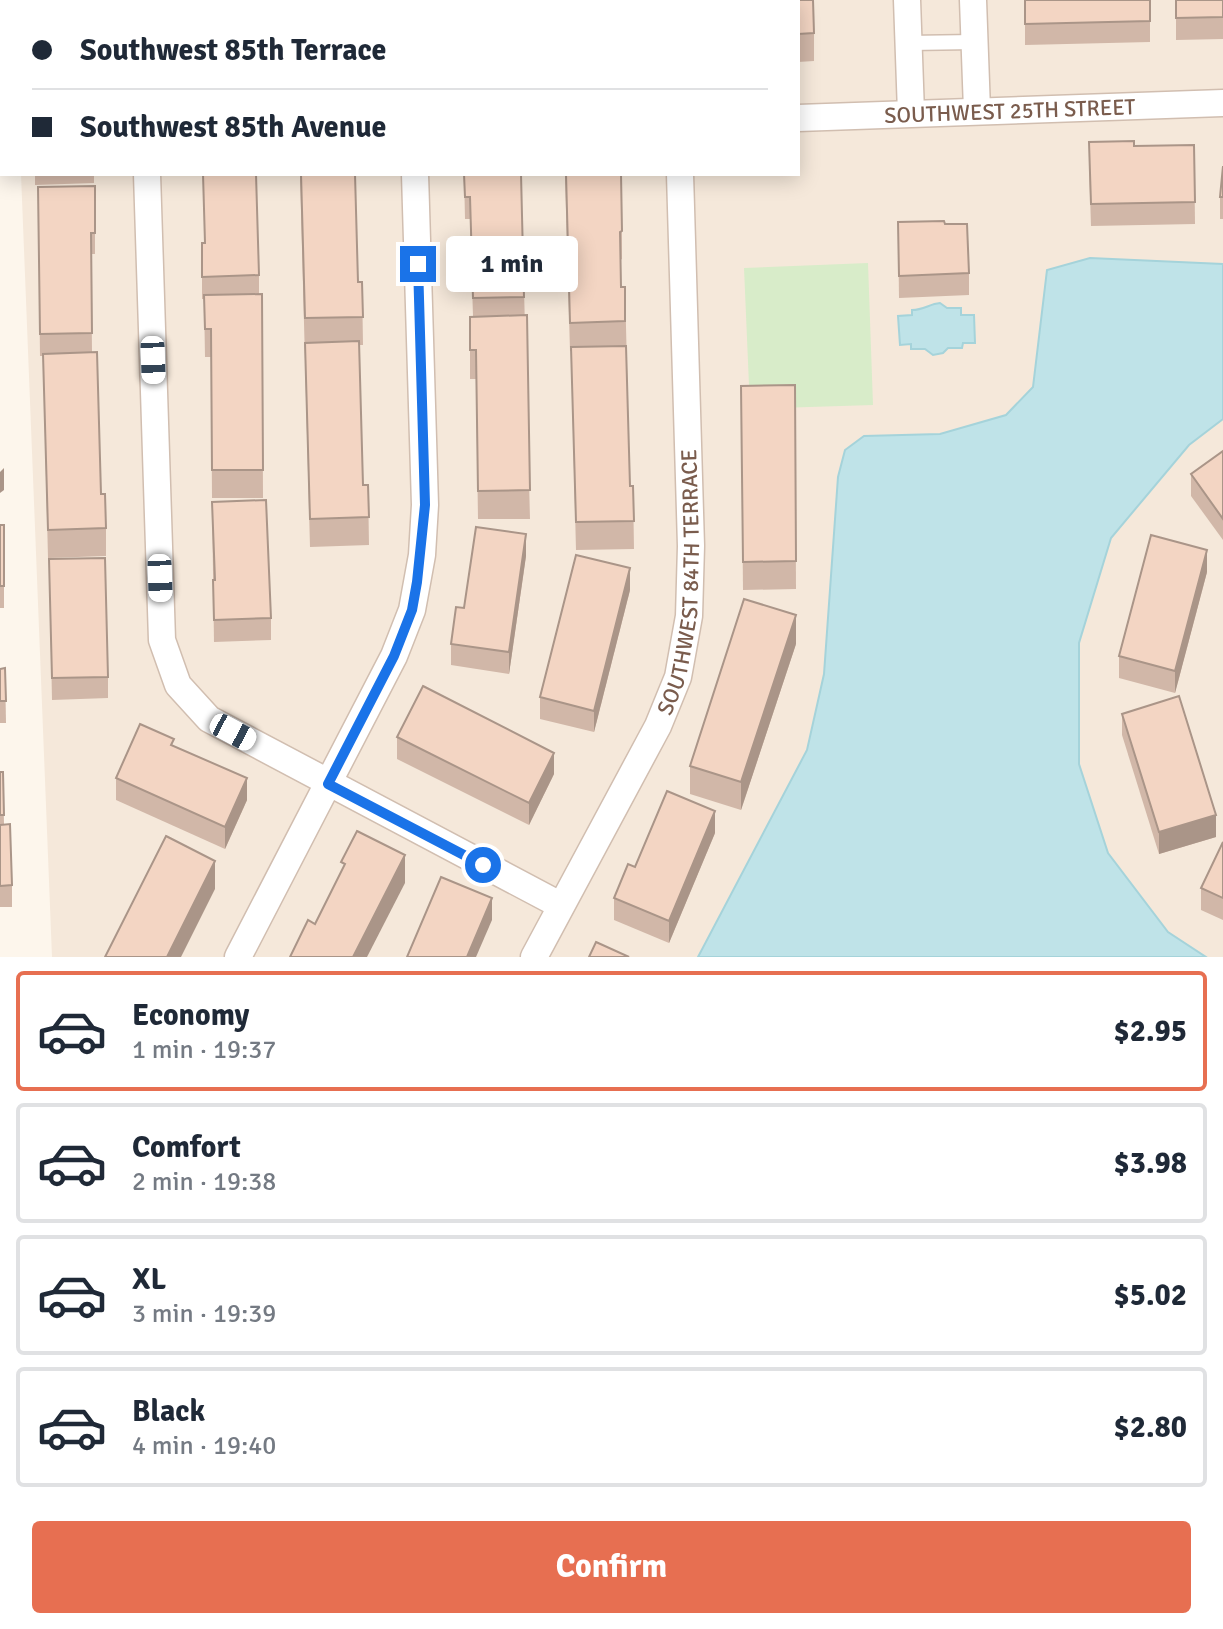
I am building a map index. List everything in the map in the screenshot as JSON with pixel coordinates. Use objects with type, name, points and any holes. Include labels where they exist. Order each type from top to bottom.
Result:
[{"type":"street","points":[[907,0],[911,113]]},
{"type":"street","points":[[973,0],[977,110]]},
{"type":"street","name":"SOUTHWEST 25TH STREET","points":[[800,118],[1223,103]]},
{"type":"street","points":[[147,176],[162,640],[178,685],[209,719],[560,905]]},
{"type":"street","points":[[238,957],[394,656],[412,610],[422,555],[425,505],[415,176]]},
{"type":"street","name":"SOUTHWEST 84TH TERRACE","points":[[534,957],[658,726],[678,677],[689,616],[691,546],[680,176]]},
{"type":"lane","points":[[909,43],[974,42]]},
{"type":"shaded area","points":[[800,0],[1223,0],[1223,957],[52,957],[21,176],[800,176]]},
{"type":"green space","points":[[868,263],[873,405],[750,409],[744,268]]},
{"type":"water","points":[[1090,258],[1223,264],[1223,419],[1189,445],[1111,538],[1079,643],[1079,764],[1108,853],[1168,932],[1206,957],[698,957],[807,750],[824,674],[838,477],[845,450],[864,436],[940,434],[1006,415],[1033,387],[1047,270]]},
{"type":"water","points":[[940,303],[947,308],[961,308],[961,315],[974,315],[975,343],[963,343],[962,348],[948,348],[943,353],[933,355],[925,349],[911,349],[911,344],[900,345],[898,316],[912,315],[912,310]]},
{"type":"building","points":[[800,0],[813,0],[814,33],[800,34]]},
{"type":"building","points":[[1025,0],[1150,0],[1150,21],[1025,24]]},
{"type":"building","points":[[1176,0],[1223,0],[1223,17],[1176,18]]},
{"type":"building","points":[[1134,141],[1134,146],[1194,145],[1195,202],[1091,204],[1089,142]]},
{"type":"building","points":[[1223,166],[1223,197],[1220,197]]},
{"type":"building","points":[[203,176],[256,176],[259,275],[202,277],[202,243],[205,243]]},
{"type":"building","points":[[301,176],[355,176],[358,282],[362,282],[363,317],[305,318]]},
{"type":"building","points":[[464,176],[521,176],[524,297],[473,298],[470,197],[465,197]]},
{"type":"building","points":[[566,176],[621,176],[621,287],[625,287],[625,321],[570,323]]},
{"type":"building","points":[[95,186],[95,233],[91,233],[92,333],[40,334],[38,187]]},
{"type":"building","points":[[944,221],[945,224],[967,224],[969,273],[899,276],[898,222]]},
{"type":"building","points":[[262,294],[263,470],[212,470],[211,329],[205,329],[204,295]]},
{"type":"building","points":[[527,315],[530,490],[478,491],[476,350],[470,350],[470,317]]},
{"type":"building","points":[[359,341],[363,485],[368,485],[369,517],[310,519],[305,343]]},
{"type":"building","points":[[626,346],[634,521],[576,522],[571,347]]},
{"type":"building","points":[[97,352],[101,494],[105,494],[106,528],[48,530],[43,354]]},
{"type":"building","points":[[795,385],[796,561],[743,562],[741,386]]},
{"type":"building","points":[[1223,451],[1223,519],[1191,474]]},
{"type":"building","points":[[266,500],[271,618],[214,620],[212,502]]},
{"type":"building","points":[[0,525],[4,525],[4,586],[0,586]]},
{"type":"building","points":[[476,527],[526,534],[509,652],[451,644],[456,607],[464,608]]},
{"type":"building","points":[[1151,535],[1207,550],[1175,671],[1119,656]]},
{"type":"building","points":[[576,555],[630,568],[594,711],[540,697]]},
{"type":"building","points":[[105,558],[108,677],[52,678],[49,559]]},
{"type":"building","points":[[744,599],[796,615],[741,782],[690,766]]},
{"type":"building","points":[[5,668],[6,701],[0,701],[0,669]]},
{"type":"building","points":[[423,686],[554,753],[529,803],[397,737]]},
{"type":"building","points":[[1179,696],[1216,815],[1159,832],[1122,714]]},
{"type":"building","points":[[140,724],[174,739],[171,745],[247,778],[225,827],[116,778]]},
{"type":"building","points":[[0,772],[3,772],[4,815],[0,815]]},
{"type":"building","points":[[667,791],[715,811],[669,921],[614,898],[628,864],[635,867]]},
{"type":"building","points":[[10,824],[12,885],[0,886],[0,825]]},
{"type":"building","points":[[357,831],[405,855],[353,957],[290,957],[308,920],[315,924],[345,864],[341,862]]},
{"type":"building","points":[[166,836],[215,861],[167,957],[105,957]]},
{"type":"building","points":[[1223,842],[1223,898],[1201,888]]},
{"type":"building","points":[[441,877],[492,898],[467,957],[407,957]]},
{"type":"building","points":[[596,942],[629,957],[589,957]]},
{"type":"route","points":[[418,264],[425,505],[422,555],[412,610],[394,656],[328,784],[483,865]]}]
